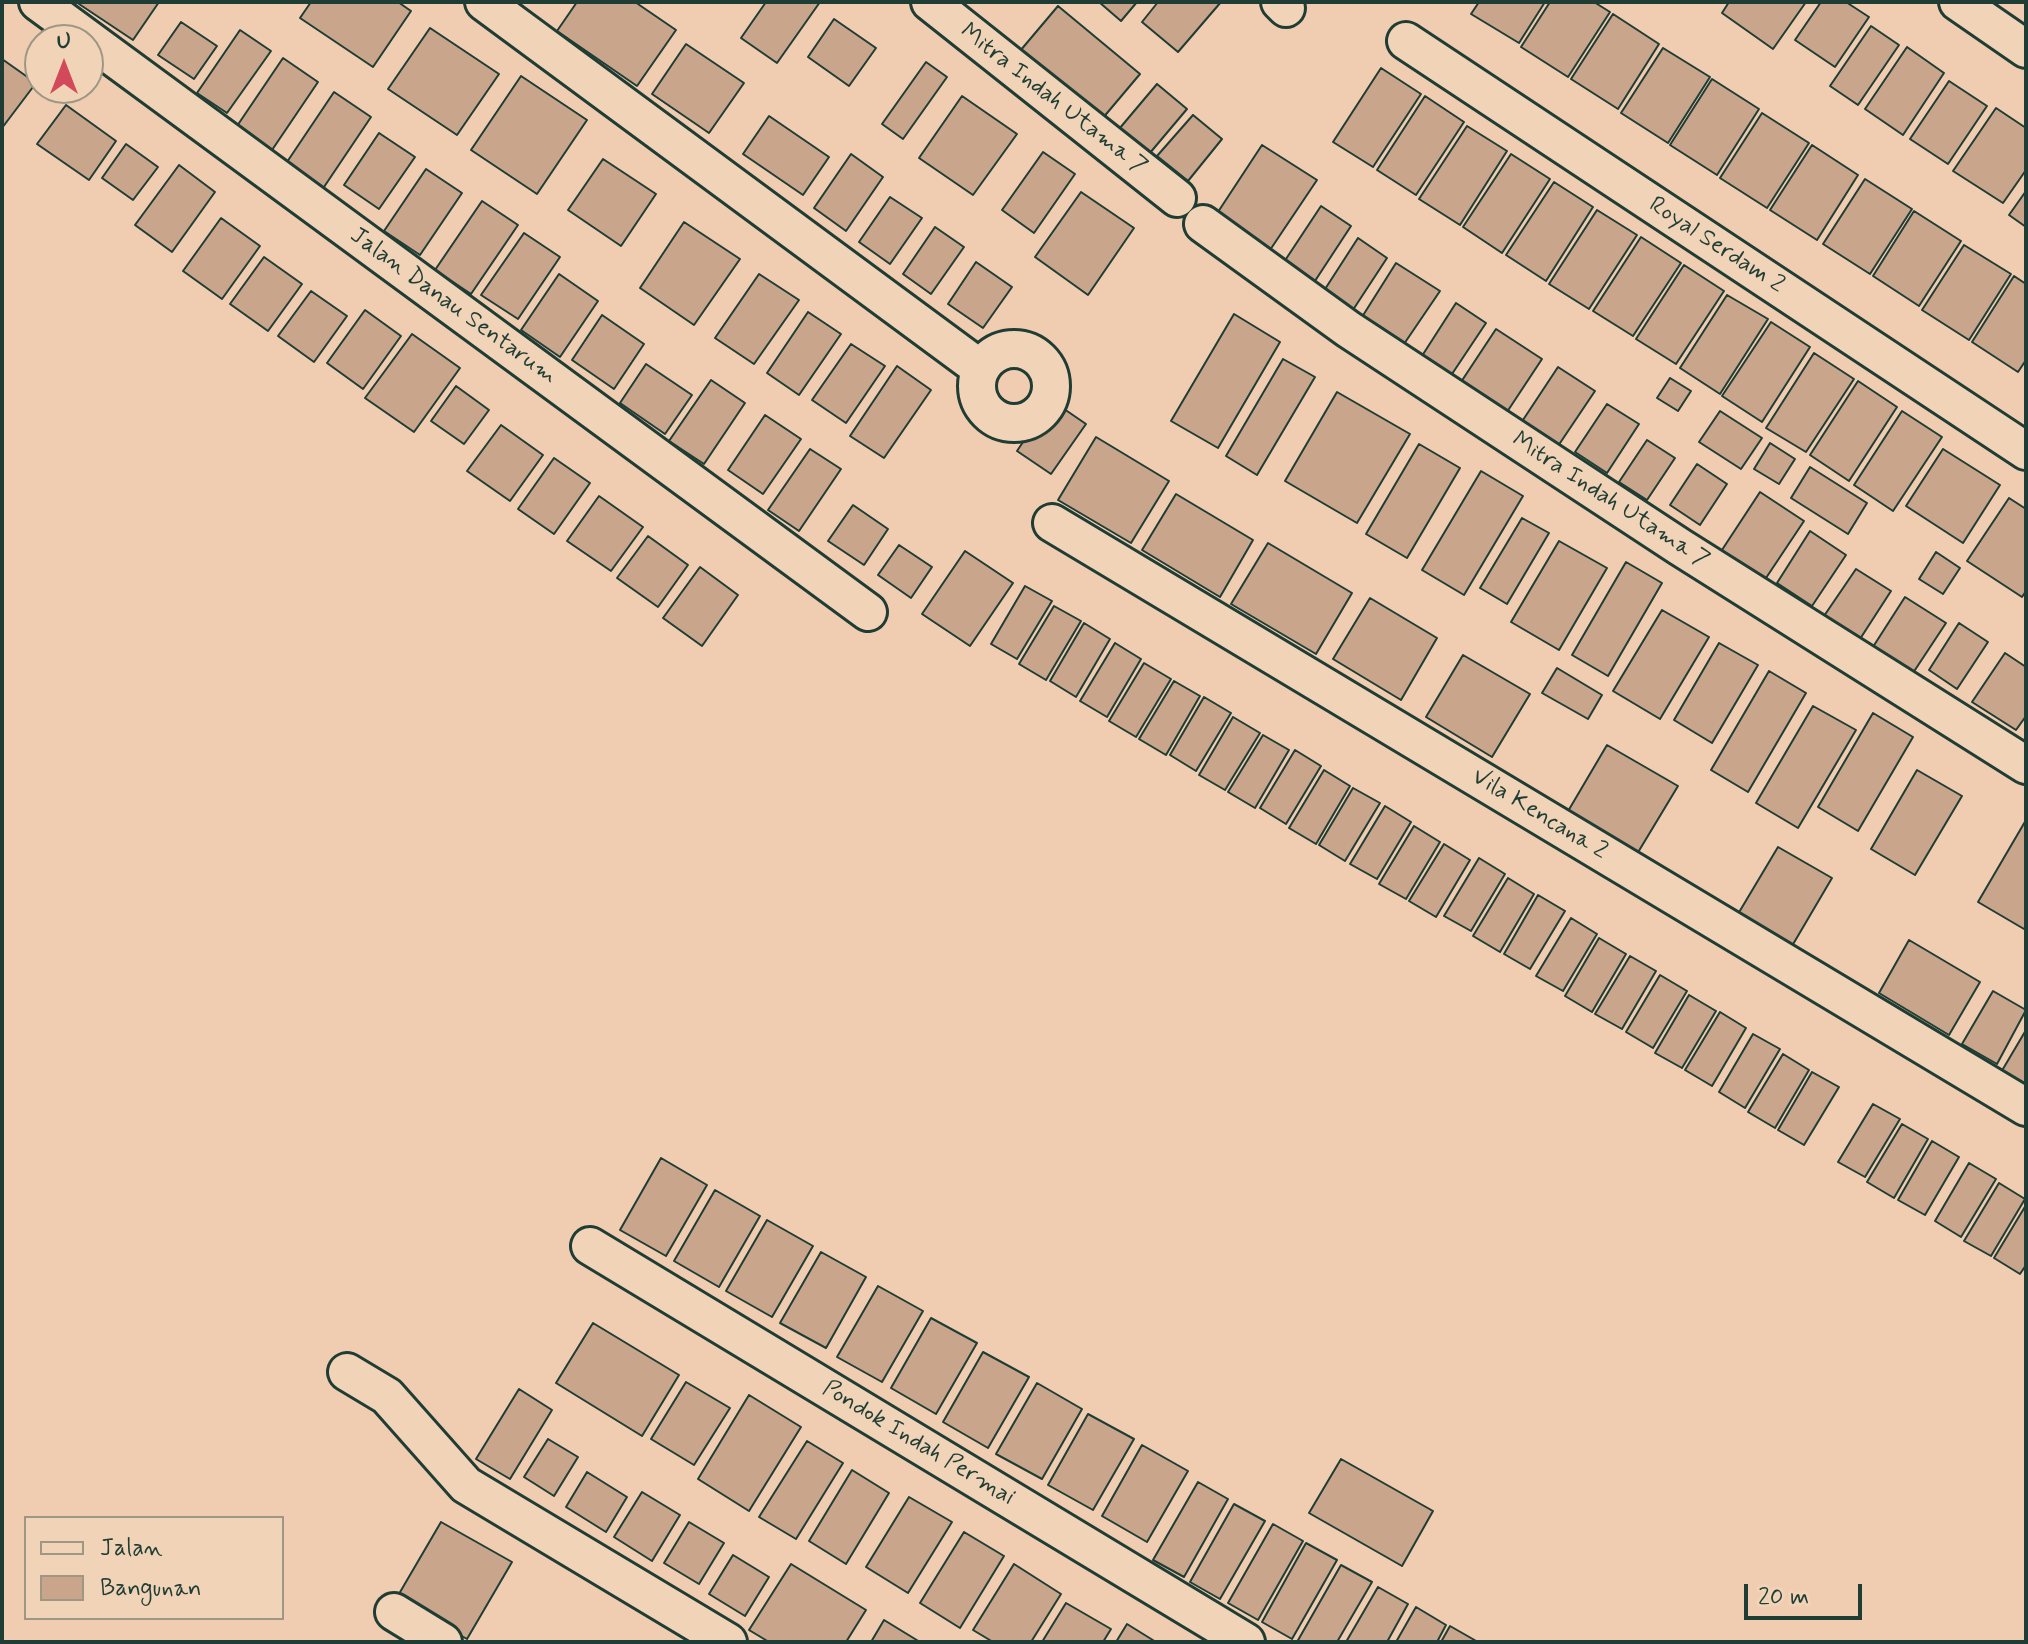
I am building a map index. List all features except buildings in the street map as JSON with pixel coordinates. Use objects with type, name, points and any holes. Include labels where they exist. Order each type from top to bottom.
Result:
[{"type":"street","name":"Jalan Danau Sentarum","points":[[38,2],[868,612]]},
{"type":"street","points":[[484,2],[981,369]]},
{"type":"street","name":"Mitra Indah Utama 7","points":[[930,2],[1177,198]]},
{"type":"street","points":[[1958,2],[2026,49]]},
{"type":"street","name":"Royal Serdam 2","points":[[1406,41],[2026,451]]},
{"type":"street","name":"Mitra Indah Utama 7","points":[[1203,224],[1348,329],[1666,538],[2026,765]]},
{"type":"street","name":"Vila Kencana 2","points":[[1052,523],[2026,1107]]},
{"type":"street","name":"Pondok Indah Permai","points":[[590,1246],[1246,1642]]},
{"type":"street","points":[[347,1372],[387,1396],[466,1485],[728,1642]]},
{"type":"street","points":[[394,1612],[443,1642]]}]
